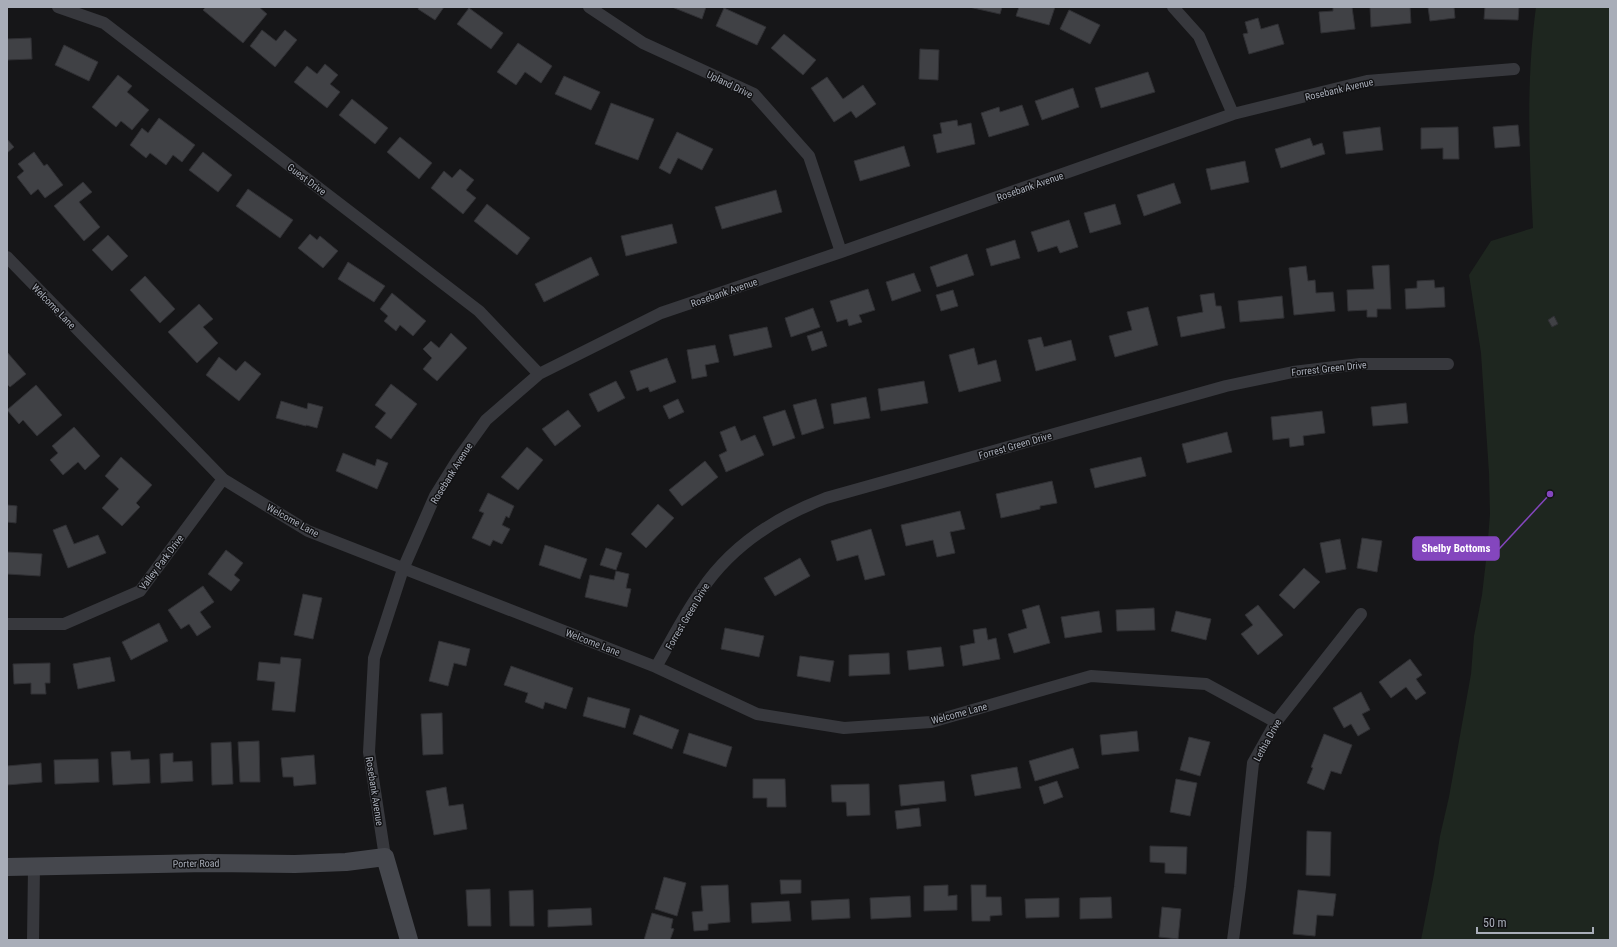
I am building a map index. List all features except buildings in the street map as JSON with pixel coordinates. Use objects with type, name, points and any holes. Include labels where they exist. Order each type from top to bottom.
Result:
[{"type":"street","name":"Guest Drive","points":[[58,7],[104,23],[479,311],[539,374]]},
{"type":"street","name":"Upland Drive","points":[[589,7],[642,43],[754,94],[809,156],[840,252]]},
{"type":"street","points":[[1174,7],[1199,36],[1233,114]]},
{"type":"street","name":"Rosebank Avenue","points":[[410,940],[385,857],[369,752],[374,658],[403,569],[435,496],[458,459],[486,420],[539,374],[661,313],[840,252],[1233,114],[1367,81],[1514,69]]},
{"type":"street","name":"Welcome Lane","points":[[7,257],[222,479],[308,531],[656,667],[757,714],[844,728],[932,722],[1091,676],[1206,684],[1276,722]]},
{"type":"street","name":"Forrest Green Drive","points":[[656,667],[701,591],[717,570],[735,551],[755,534],[777,520],[801,508],[833,496],[1226,386],[1293,372],[1360,364],[1448,364]]},
{"type":"street","name":"Valley Park Drive","points":[[7,624],[64,624],[140,591],[222,479]]},
{"type":"street","name":"Lethia Drive","points":[[1233,940],[1253,763],[1276,722],[1361,614]]},
{"type":"street","name":"Porter Road","points":[[7,867],[207,863],[295,864],[346,862],[385,857]]},
{"type":"street","points":[[33,940],[34,867]]},
{"type":"shaded area","points":[[1536,7],[1610,7],[1610,940],[1421,940],[1471,674],[1474,636],[1482,595],[1490,514],[1489,473],[1481,353],[1469,275],[1491,241],[1533,228],[1529,118],[1531,62]]},
{"type":"place","name":"Shelby Bottoms","points":[[1550,494]]}]
